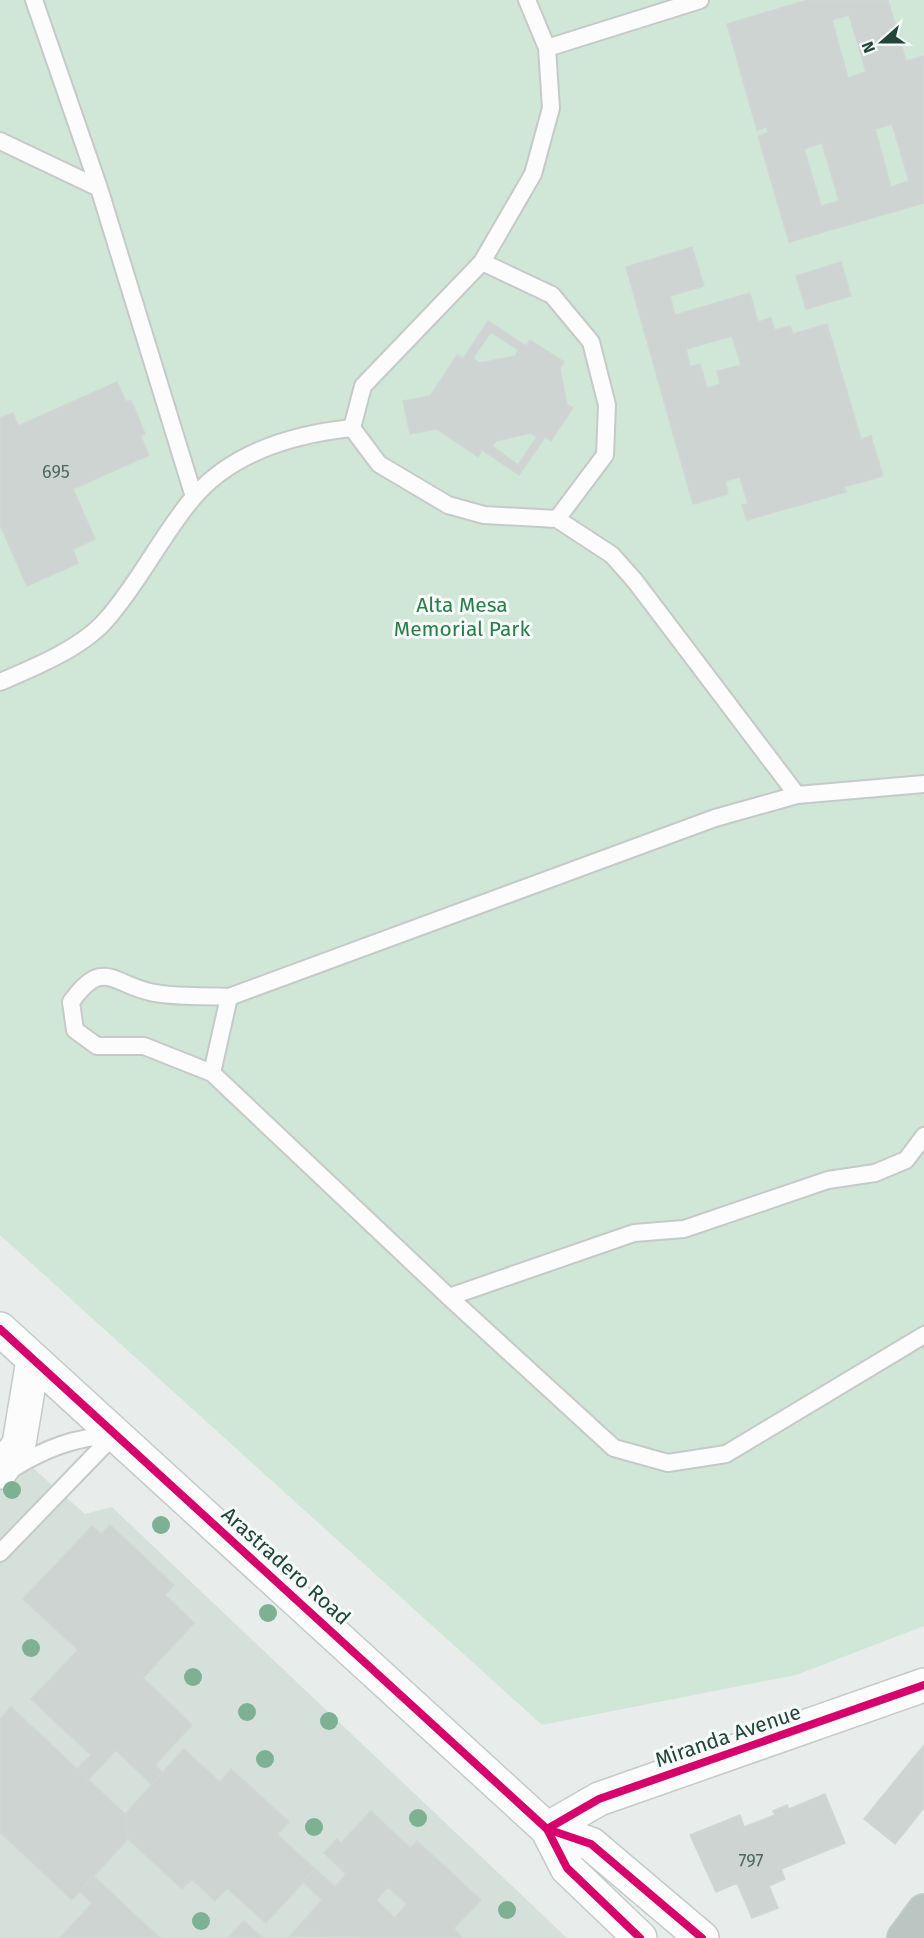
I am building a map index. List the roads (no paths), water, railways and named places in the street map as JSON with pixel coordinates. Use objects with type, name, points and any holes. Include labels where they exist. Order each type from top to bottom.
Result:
[{"type":"highway","points":[[904,1938],[924,1911]]},
{"type":"main road","name":"Arastradero Road","points":[[0,1329],[547,1829],[567,1868],[640,1938]]},
{"type":"main road","points":[[0,1472],[19,1444],[33,1359]]},
{"type":"main road","name":"Miranda Avenue","points":[[547,1829],[599,1799],[924,1685]]},
{"type":"main road","name":"Arastradero Road","points":[[547,1829],[591,1844],[702,1938]]},
{"type":"lane","points":[[34,0],[99,188],[194,496]]},
{"type":"lane","points":[[352,428],[363,386],[482,262],[533,174],[551,108],[547,48],[527,0]]},
{"type":"lane","points":[[547,48],[700,0]]},
{"type":"lane","points":[[0,141],[99,188]]},
{"type":"lane","points":[[482,262],[552,295],[591,342],[607,405],[605,455],[557,519]]},
{"type":"lane","points":[[0,682],[52,660],[105,622],[194,496],[240,458],[311,432],[352,428]]},
{"type":"lane","points":[[352,428],[379,464],[448,505],[484,515],[557,519],[612,555],[635,581],[797,795]]},
{"type":"lane","points":[[924,784],[797,795],[715,818],[229,997],[150,992],[110,976],[84,983],[71,1002],[75,1030],[97,1046],[144,1046],[212,1073],[449,1297],[615,1448],[669,1464],[726,1454],[924,1335]]},
{"type":"lane","points":[[212,1073],[229,997]]},
{"type":"lane","points":[[449,1297],[634,1233],[684,1229],[828,1180],[875,1173],[906,1160],[924,1136]]},
{"type":"lane","points":[[0,1477],[35,1454],[54,1446],[86,1436],[114,1435]]},
{"type":"lane","points":[[0,1553],[114,1435]]},
{"type":"park label","name":"Alta Mesa Memorial Park","points":[[462,617]]}]
